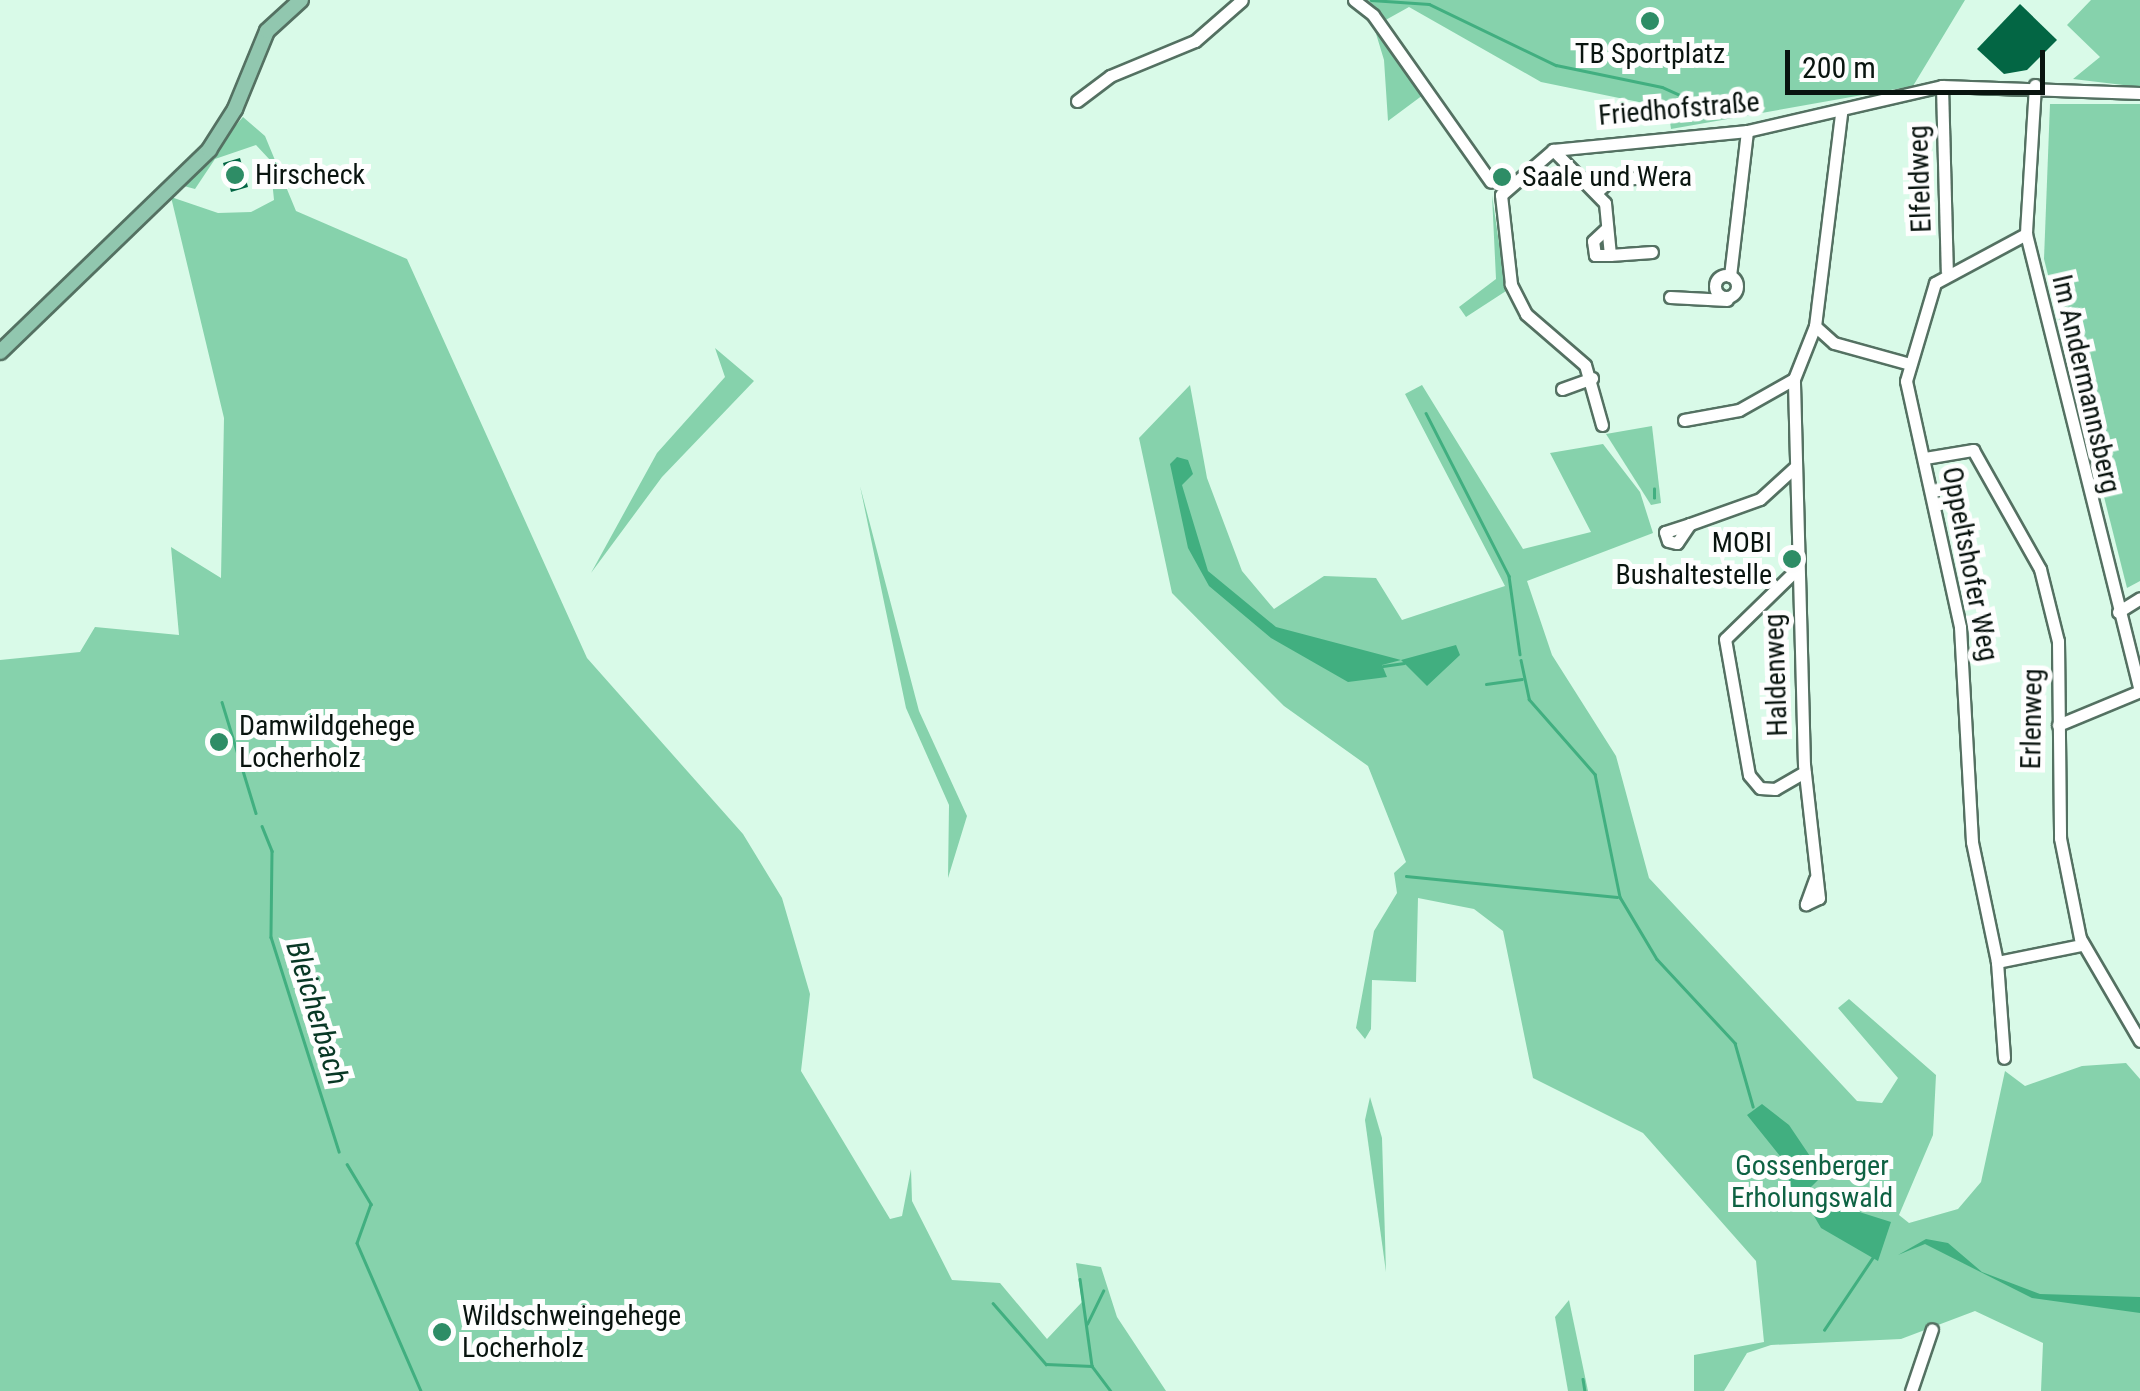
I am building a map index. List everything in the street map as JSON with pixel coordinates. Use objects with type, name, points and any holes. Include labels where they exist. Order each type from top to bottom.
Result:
[{"type":"main road","points":[[0,352],[208,150],[236,110],[267,32],[301,0]]},
{"type":"street","points":[[1077,101],[1110,76],[1195,41],[1242,0]]},
{"type":"street","points":[[1354,0],[1373,14],[1490,182]]},
{"type":"street","name":"Friedhofstraße","points":[[1554,150],[1747,131],[1842,113],[1942,86],[2035,85],[2140,92]]},
{"type":"street","name":"Im Andermannsberg","points":[[2035,85],[2026,234],[2140,690]]},
{"type":"street","name":"Elfeldweg","points":[[1942,86],[1947,270]]},
{"type":"street","name":"Haldenweg","points":[[1815,879],[1804,772],[1794,379],[1815,326],[1842,113]]},
{"type":"street","points":[[1733,294],[1730,276],[1747,131]]},
{"type":"street","points":[[1602,426],[1592,378],[1575,351],[1526,314],[1511,284],[1501,195],[1554,150],[1597,192],[1607,228],[1593,240],[1595,255],[1652,252]]},
{"type":"street","points":[[1597,192],[1612,179],[1661,178]]},
{"type":"street","points":[[1947,270],[2026,234]]},
{"type":"street","name":"Oppeltshofer Weg","points":[[1947,270],[1926,300],[1906,363],[1960,627],[1972,842],[1997,962],[2004,1058]]},
{"type":"street","points":[[1730,276],[1716,287],[1733,294]]},
{"type":"street","points":[[1670,297],[1733,294]]},
{"type":"street","points":[[1815,326],[1834,343],[1906,363]]},
{"type":"street","points":[[1562,389],[1592,378]]},
{"type":"street","points":[[1684,420],[1739,410],[1794,379]]},
{"type":"street","name":"Erlenweg","points":[[1925,458],[1973,450],[2027,541],[2058,642],[2060,838],[2082,945],[2140,1041]]},
{"type":"street","points":[[1690,524],[1760,500],[1794,468]]},
{"type":"street","points":[[1797,570],[1725,639],[1749,776],[1760,788],[1774,789],[1804,772]]},
{"type":"street","points":[[2118,612],[2140,598]]},
{"type":"street","points":[[2058,725],[2140,690]]},
{"type":"street","points":[[1997,962],[2082,945]]},
{"type":"street","points":[[1910,1391],[1932,1329]]},
{"type":"green space","points":[[1360,0],[1965,0],[1913,86],[1671,129],[1668,108],[1541,82],[1409,7],[1382,22]]},
{"type":"green space","points":[[2091,0],[2140,0],[2140,87],[2073,79],[2100,57],[2067,25]]},
{"type":"green space","points":[[1374,27],[1423,95],[1388,121],[1384,60]]},
{"type":"green space","points":[[2050,104],[2140,104],[2140,581],[2127,588],[2044,259]]},
{"type":"green space","points":[[243,117],[265,136],[296,211],[407,259],[587,658],[743,834],[782,898],[810,994],[801,1071],[890,1219],[902,1216],[911,1169],[912,1201],[952,1280],[1000,1283],[1047,1339],[1082,1302],[1076,1263],[1101,1267],[1117,1317],[1166,1391],[0,1391],[0,660],[80,652],[95,627],[179,635],[171,547],[221,578],[224,418],[171,197],[218,213],[251,212],[274,200],[270,160],[256,145],[215,159],[195,189],[184,186]]},
{"type":"green space","points":[[1492,195],[1506,291],[1466,317],[1459,307],[1496,279]]},
{"type":"green space","points":[[715,348],[754,381],[662,477],[591,573],[657,453],[725,377]]},
{"type":"green space","name":"Gossenberger Erholungswald","points":[[1190,385],[1207,478],[1242,571],[1274,609],[1324,576],[1376,578],[1402,620],[1505,586],[1405,394],[1422,385],[1523,549],[1591,532],[1550,453],[1603,444],[1640,492],[1653,533],[1527,581],[1552,655],[1616,756],[1649,878],[1857,1101],[1882,1103],[1898,1078],[1838,1008],[1849,999],[1936,1075],[1933,1135],[1899,1215],[1909,1223],[1958,1209],[1981,1182],[2005,1071],[2025,1086],[2082,1066],[2126,1063],[2140,1079],[2140,1391],[2041,1391],[2043,1343],[1975,1311],[1901,1339],[1771,1345],[1747,1353],[1724,1391],[1694,1391],[1694,1355],[1764,1342],[1756,1261],[1643,1133],[1533,1078],[1503,931],[1474,909],[1418,898],[1416,982],[1372,980],[1371,1029],[1365,1039],[1356,1028],[1374,931],[1397,893],[1394,873],[1406,862],[1368,766],[1284,706],[1172,593],[1139,438]]},
{"type":"green space","points":[[1652,426],[1661,503],[1651,505],[1606,434]]},
{"type":"green space","points":[[860,486],[919,711],[967,816],[948,878],[949,805],[906,708]]},
{"type":"green space","points":[[1370,1097],[1382,1138],[1386,1272],[1365,1120]]},
{"type":"green space","points":[[1569,1300],[1588,1391],[1568,1391],[1555,1317]]},
{"type":"shaded area","points":[[1177,457],[1188,460],[1193,474],[1182,485],[1208,571],[1276,627],[1401,660],[1382,665],[1387,677],[1348,682],[1271,638],[1209,586],[1188,548],[1170,464]]},
{"type":"shaded area","points":[[1456,645],[1460,655],[1427,686],[1401,660]]},
{"type":"shaded area","points":[[1762,1104],[1789,1125],[1816,1165],[1820,1178],[1808,1190],[1793,1192],[1780,1156],[1747,1115]]},
{"type":"shaded area","points":[[1825,1189],[1853,1210],[1891,1222],[1878,1261],[1821,1228],[1807,1204]]},
{"type":"shaded area","points":[[1926,1239],[1948,1243],[1982,1272],[2040,1294],[2140,1297],[2140,1313],[2032,1298],[1925,1244],[1898,1255]]},
{"type":"building","points":[[2020,4],[2057,40],[2027,70],[2004,74],[1977,49]]},
{"type":"building","name":"Hirscheck","points":[[240,158],[248,187],[231,192],[223,163]]},
{"type":"waterway","points":[[1371,0],[1429,4],[1556,65],[1662,87],[1718,112]]},
{"type":"waterway","points":[[1426,413],[1509,576],[1520,654]]},
{"type":"waterway","points":[[1654,489],[1654,498]]},
{"type":"waterway","points":[[1521,660],[1529,699],[1595,774],[1620,897],[1657,959],[1735,1043],[1753,1106]]},
{"type":"waterway","points":[[1383,666],[1404,663]]},
{"type":"waterway","points":[[1486,684],[1522,679]]},
{"type":"waterway","name":"Bleicherbach","points":[[222,702],[256,813]]},
{"type":"waterway","name":"Bleicherbach","points":[[262,826],[272,851],[271,937],[339,1152]]},
{"type":"waterway","points":[[1406,876],[1617,897]]},
{"type":"waterway","name":"Bleicherbach","points":[[347,1164],[371,1204],[357,1243],[421,1391]]},
{"type":"waterway","points":[[1824,1330],[1873,1257]]},
{"type":"waterway","points":[[1080,1279],[1092,1366]]},
{"type":"waterway","points":[[1087,1324],[1103,1291]]},
{"type":"waterway","points":[[993,1303],[1046,1364],[1092,1366],[1111,1391]]},
{"type":"waterway","points":[[1583,1379],[1585,1391]]},
{"type":"place","name":"TB Sportplatz","points":[[1650,21]]},
{"type":"place","name":"Hirscheck","points":[[235,175]]},
{"type":"place","name":"Saale und Wera","points":[[1502,177]]},
{"type":"place","name":"MOBI Bushaltestelle","points":[[1792,559]]},
{"type":"place","name":"Damwildgehege Locherholz","points":[[219,742]]},
{"type":"place","name":"Wildschweingehege Locherholz","points":[[442,1332]]}]
